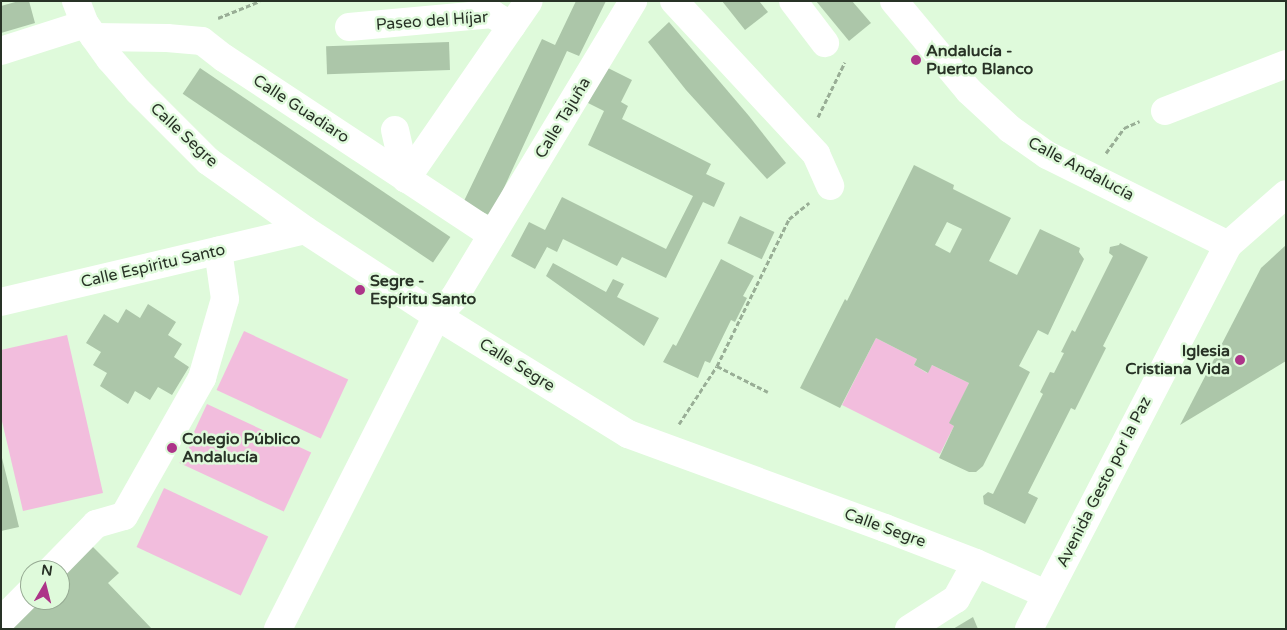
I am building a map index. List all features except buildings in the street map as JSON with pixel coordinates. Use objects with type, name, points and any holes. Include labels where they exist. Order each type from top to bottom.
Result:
[{"type":"street","points":[[406,179],[529,1]]},
{"type":"street","name":"Calle Tajuña","points":[[278,629],[437,316],[454,298],[633,1]]},
{"type":"street","points":[[674,1],[806,142],[816,154],[830,186]]},
{"type":"street","points":[[793,1],[825,43]]},
{"type":"street","name":"Calle Andalucía","points":[[894,1],[986,109],[1047,155],[1228,245]]},
{"type":"street","name":"Paseo del Híjar","points":[[349,27],[492,14],[512,26]]},
{"type":"street","name":"Calle Guadiaro","points":[[1,51],[85,21],[167,38],[202,41],[224,58],[492,235]]},
{"type":"street","name":"Calle Segre","points":[[85,21],[138,91],[208,161],[306,230],[437,316],[628,434],[976,563],[1046,594]]},
{"type":"street","points":[[1165,110],[1286,64]]},
{"type":"street","points":[[395,130],[406,179]]},
{"type":"street","name":"Avenida Gesto por la Paz","points":[[1029,629],[1228,245],[1286,194]]},
{"type":"street","name":"Calle Espiritu Santo","points":[[1,302],[306,230]]},
{"type":"street","points":[[61,560],[96,524],[124,516],[202,378],[226,299],[218,250]]},
{"type":"street","points":[[909,629],[956,599],[976,563]]},
{"type":"street","points":[[1,622],[20,602]]},
{"type":"path","points":[[806,142],[846,61],[825,43]]},
{"type":"path","points":[[1089,176],[1124,128],[1165,110]]},
{"type":"path","points":[[664,448],[717,366],[789,219],[830,186]]},
{"type":"path","points":[[717,366],[768,392]]},
{"type":"shaded area","points":[[244,331],[348,380],[321,439],[217,390]]},
{"type":"shaded area","points":[[67,335],[103,493],[23,511],[1,417],[1,350]]},
{"type":"shaded area","points":[[876,338],[917,359],[914,365],[927,373],[932,365],[969,383],[950,423],[954,426],[940,454],[842,405]]},
{"type":"shaded area","points":[[207,404],[311,453],[284,512],[180,463]]},
{"type":"shaded area","points":[[164,488],[268,537],[241,596],[137,547]]},
{"type":"place","name":"Andalucía - Puerto Blanco","points":[[916,60]]},
{"type":"place","name":"Segre - Espíritu Santo","points":[[360,290]]},
{"type":"place","name":"Iglesia Cristiana Vida","points":[[1240,360]]},
{"type":"place","name":"Colegio Público Andalucía","points":[[172,448]]}]
